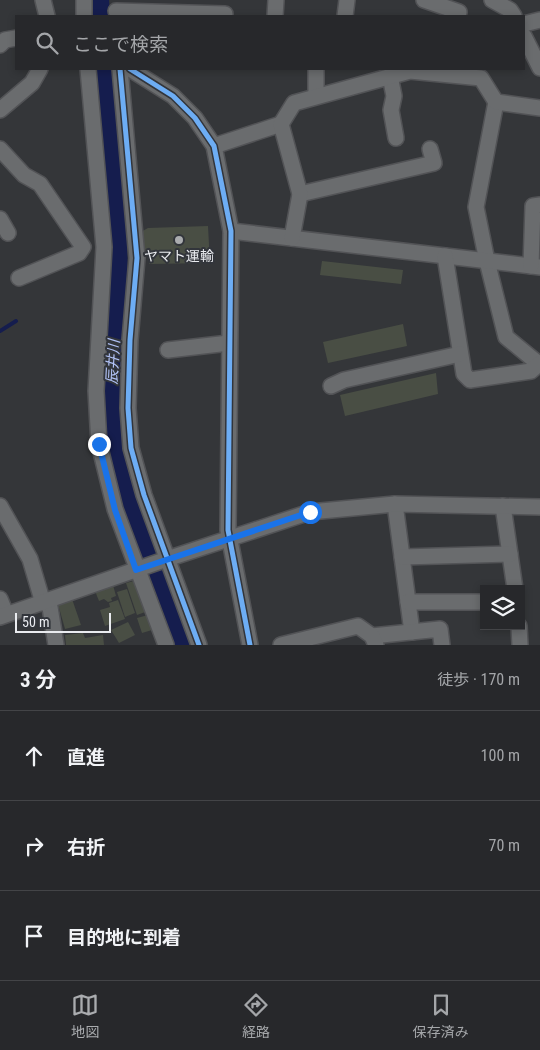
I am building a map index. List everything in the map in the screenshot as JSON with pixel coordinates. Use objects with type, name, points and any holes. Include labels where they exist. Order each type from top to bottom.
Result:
[{"type":"street","points":[[43,0],[47,15]]},
{"type":"street","points":[[84,0],[84,15]]},
{"type":"street","points":[[275,15],[276,0]]},
{"type":"street","points":[[345,15],[347,0]]},
{"type":"street","points":[[424,0],[460,9]]},
{"type":"street","points":[[492,0],[510,10],[513,15]]},
{"type":"street","points":[[116,9],[225,14]]},
{"type":"street","points":[[525,24],[540,20]]},
{"type":"street","points":[[0,45],[5,40],[15,38]]},
{"type":"street","points":[[525,38],[540,68]]},
{"type":"street","points":[[0,110],[32,83],[39,70]]},
{"type":"street","points":[[88,70],[104,247],[96,391],[99,444],[115,510],[166,645]]},
{"type":"street","points":[[120,70],[137,258],[130,340],[128,408],[131,448],[165,559],[199,645]]},
{"type":"street","points":[[132,70],[173,96],[195,118],[214,146],[231,231],[227,515],[250,645]]},
{"type":"street","points":[[316,70],[316,96]]},
{"type":"street","points":[[214,146],[281,124],[294,103],[390,76],[410,71],[424,71],[482,78],[496,102],[476,207],[486,261],[506,337],[539,365],[531,371],[470,380],[464,374],[445,256]]},
{"type":"street","points":[[390,76],[394,96],[391,110],[396,138]]},
{"type":"street","points":[[496,102],[540,108]]},
{"type":"street","points":[[281,124],[300,194],[292,238]]},
{"type":"street","points":[[0,149],[24,175],[40,184],[83,247],[79,253],[19,278]]},
{"type":"street","points":[[300,194],[434,163],[430,149]]},
{"type":"street","points":[[231,231],[535,267],[533,206],[540,204]]},
{"type":"street","points":[[0,219],[8,232]]},
{"type":"street","points":[[168,350],[229,343]]},
{"type":"street","points":[[331,386],[344,380],[460,354]]},
{"type":"street","points":[[395,504],[412,632]]},
{"type":"street","points":[[0,599],[3,616],[165,559],[310,512],[395,504],[540,507]]},
{"type":"street","points":[[0,506],[30,560],[46,602],[56,645]]},
{"type":"street","points":[[503,506],[514,585]]},
{"type":"street","points":[[402,557],[510,554]]},
{"type":"street","points":[[408,602],[480,602]]},
{"type":"street","points":[[281,645],[358,626],[374,641],[412,632],[440,629],[442,645]]},
{"type":"street","points":[[519,630],[520,645]]},
{"type":"building","name":"ヤマト運輸","points":[[208,226],[210,263],[149,264],[149,251],[144,251],[139,233],[148,228]]},
{"type":"building","points":[[322,261],[403,270],[401,284],[320,275]]},
{"type":"building","points":[[403,324],[407,346],[328,363],[323,342]]},
{"type":"building","points":[[436,373],[438,394],[345,416],[340,395]]},
{"type":"building","points":[[138,580],[148,611],[137,615],[126,583]]},
{"type":"building","points":[[113,585],[116,596],[111,598],[112,601],[108,602],[104,599],[99,601],[95,591]]},
{"type":"building","points":[[127,589],[135,613],[125,617],[117,592]]},
{"type":"building","points":[[72,599],[81,625],[65,629],[58,604]]},
{"type":"building","points":[[118,600],[125,619],[105,626],[100,610],[110,607],[109,603]]},
{"type":"building","points":[[148,615],[152,630],[142,633],[137,618]]},
{"type":"building","points":[[128,622],[135,635],[119,643],[111,630]]},
{"type":"building","points":[[83,633],[85,638],[103,635],[104,645],[66,645],[65,635]]},
{"type":"waterway","name":"辰井川","points":[[98,0],[99,15]]},
{"type":"waterway","name":"辰井川","points":[[103,70],[116,227],[117,284],[110,407],[112,440],[121,480],[180,645]]},
{"type":"waterway","points":[[0,331],[16,321]]},
{"type":"cycle path","points":[[120,70],[137,258],[130,340],[128,408],[131,448],[144,495],[199,645]]},
{"type":"cycle path","points":[[132,70],[173,96],[195,118],[214,146],[231,231],[228,530],[250,645]]},
{"type":"place","name":"ヤマト運輸","points":[[179,240]]},
{"type":"route","points":[[99,444],[115,510],[136,570],[230,537],[310,512]]}]
